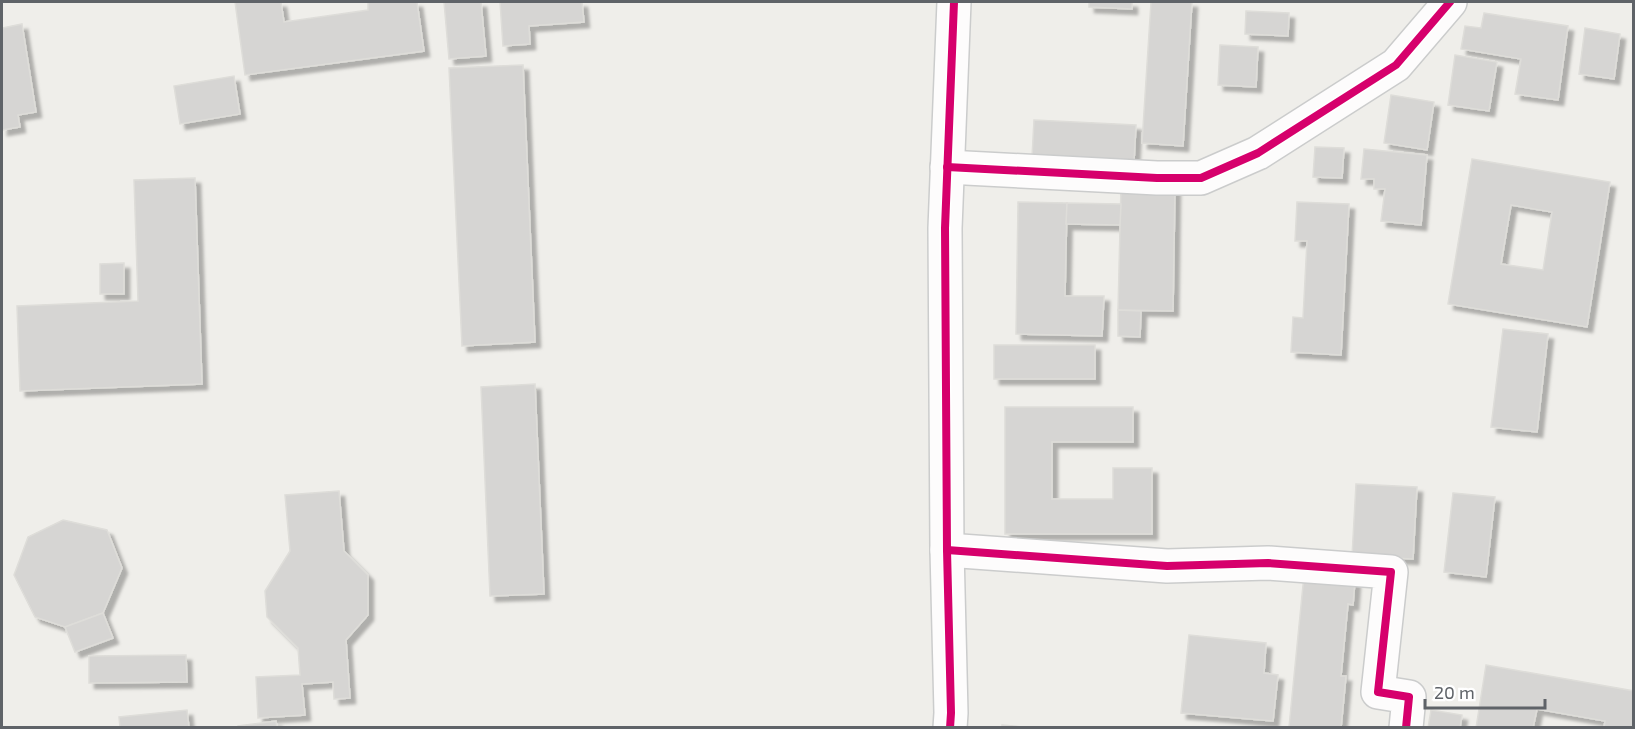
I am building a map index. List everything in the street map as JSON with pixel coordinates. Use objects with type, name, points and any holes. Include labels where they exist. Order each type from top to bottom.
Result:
[{"type":"street","points":[[950,728],[945,228],[954,2]]},
{"type":"street","points":[[947,167],[1157,178],[1201,178],[1258,153],[1396,64],[1450,2]]},
{"type":"street","points":[[947,550],[1167,566],[1268,563],[1391,572],[1378,692],[1409,697],[1406,728]]},
{"type":"building","points":[[235,2],[281,2],[284,22],[368,10],[368,2],[417,2],[424,51],[245,75]]},
{"type":"building","points":[[444,2],[481,2],[486,56],[449,59]]},
{"type":"building","points":[[500,2],[582,2],[584,22],[529,26],[530,44],[503,46]]},
{"type":"building","points":[[1089,2],[1132,2],[1132,9],[1089,7]]},
{"type":"building","points":[[1151,2],[1192,2],[1183,146],[1142,143]]},
{"type":"building","points":[[1246,11],[1289,13],[1288,36],[1245,34]]},
{"type":"building","points":[[1484,13],[1568,26],[1558,100],[1515,94],[1521,59],[1461,49],[1465,26],[1481,28]]},
{"type":"building","points":[[22,24],[36,112],[18,115],[20,127],[2,130],[2,28]]},
{"type":"building","points":[[1585,28],[1620,34],[1614,79],[1579,74]]},
{"type":"building","points":[[1220,45],[1258,47],[1256,87],[1218,85]]},
{"type":"building","points":[[1455,55],[1497,62],[1489,111],[1448,105]]},
{"type":"building","points":[[523,65],[535,342],[462,346],[449,68]]},
{"type":"building","points":[[234,76],[240,114],[180,124],[174,86]]},
{"type":"building","points":[[1391,95],[1434,102],[1427,150],[1384,143]]},
{"type":"building","points":[[1034,120],[1136,125],[1134,162],[1032,157]]},
{"type":"building","points":[[1315,147],[1344,148],[1342,178],[1313,177]]},
{"type":"building","points":[[1364,149],[1427,155],[1421,225],[1381,221],[1385,189],[1374,189],[1374,179],[1361,179]]},
{"type":"building","points":[[1472,159],[1610,182],[1587,327],[1448,304]],"holes":[[[1511,205],[1552,212],[1543,270],[1501,264]]]},
{"type":"building","points":[[195,178],[202,384],[20,391],[17,306],[138,301],[134,180]]},
{"type":"building","points":[[1121,186],[1175,187],[1173,311],[1118,310]]},
{"type":"building","points":[[1018,202],[1067,203],[1065,296],[1104,296],[1102,336],[1016,334]]},
{"type":"building","points":[[1297,202],[1349,204],[1341,355],[1291,352],[1293,317],[1303,318],[1307,241],[1295,241]]},
{"type":"building","points":[[1067,203],[1121,204],[1120,225],[1066,224]]},
{"type":"building","points":[[124,263],[124,294],[100,294],[100,264]]},
{"type":"building","points":[[1118,310],[1141,311],[1140,337],[1118,336]]},
{"type":"building","points":[[1503,329],[1548,334],[1537,432],[1491,427]]},
{"type":"building","points":[[994,345],[1095,345],[1095,379],[994,379]]},
{"type":"building","points":[[535,384],[544,594],[490,596],[481,387]]},
{"type":"building","points":[[1005,407],[1133,407],[1133,442],[1052,442],[1052,499],[1113,499],[1113,468],[1152,468],[1152,534],[1005,534]]},
{"type":"building","points":[[1356,484],[1417,487],[1413,559],[1352,556]]},
{"type":"building","points":[[339,491],[344,551],[368,575],[368,615],[346,640],[350,698],[334,699],[333,682],[302,684],[305,715],[258,718],[256,677],[300,675],[298,648],[267,617],[265,591],[290,551],[285,495]]},
{"type":"building","points":[[1453,493],[1495,497],[1486,577],[1444,572]]},
{"type":"building","points":[[63,520],[107,530],[122,568],[103,613],[65,627],[35,617],[14,575],[28,537]]},
{"type":"building","points":[[1304,575],[1355,581],[1353,605],[1348,604],[1341,676],[1346,676],[1341,728],[1289,727]]},
{"type":"building","points":[[103,613],[113,638],[75,652],[65,627]]},
{"type":"building","points":[[1189,635],[1266,643],[1264,673],[1278,675],[1273,721],[1181,713]]},
{"type":"building","points":[[186,655],[187,682],[89,683],[89,656]]},
{"type":"building","points":[[1486,665],[1634,691],[1633,728],[1604,728],[1605,721],[1537,709],[1533,728],[1476,728]]},
{"type":"building","points":[[187,710],[189,728],[120,728],[119,717]]},
{"type":"building","points":[[1431,710],[1462,715],[1460,728],[1428,728]]},
{"type":"building","points":[[276,721],[277,728],[238,728],[238,726]]},
{"type":"building","points":[[1002,725],[1034,728],[1002,728]]},
{"type":"cycle path","points":[[950,728],[945,228],[954,2]]},
{"type":"cycle path","points":[[947,167],[1157,178],[1201,178],[1258,153],[1396,65],[1450,2]]},
{"type":"cycle path","points":[[947,550],[1167,566],[1268,563],[1391,572],[1378,692],[1409,697],[1406,728]]}]
